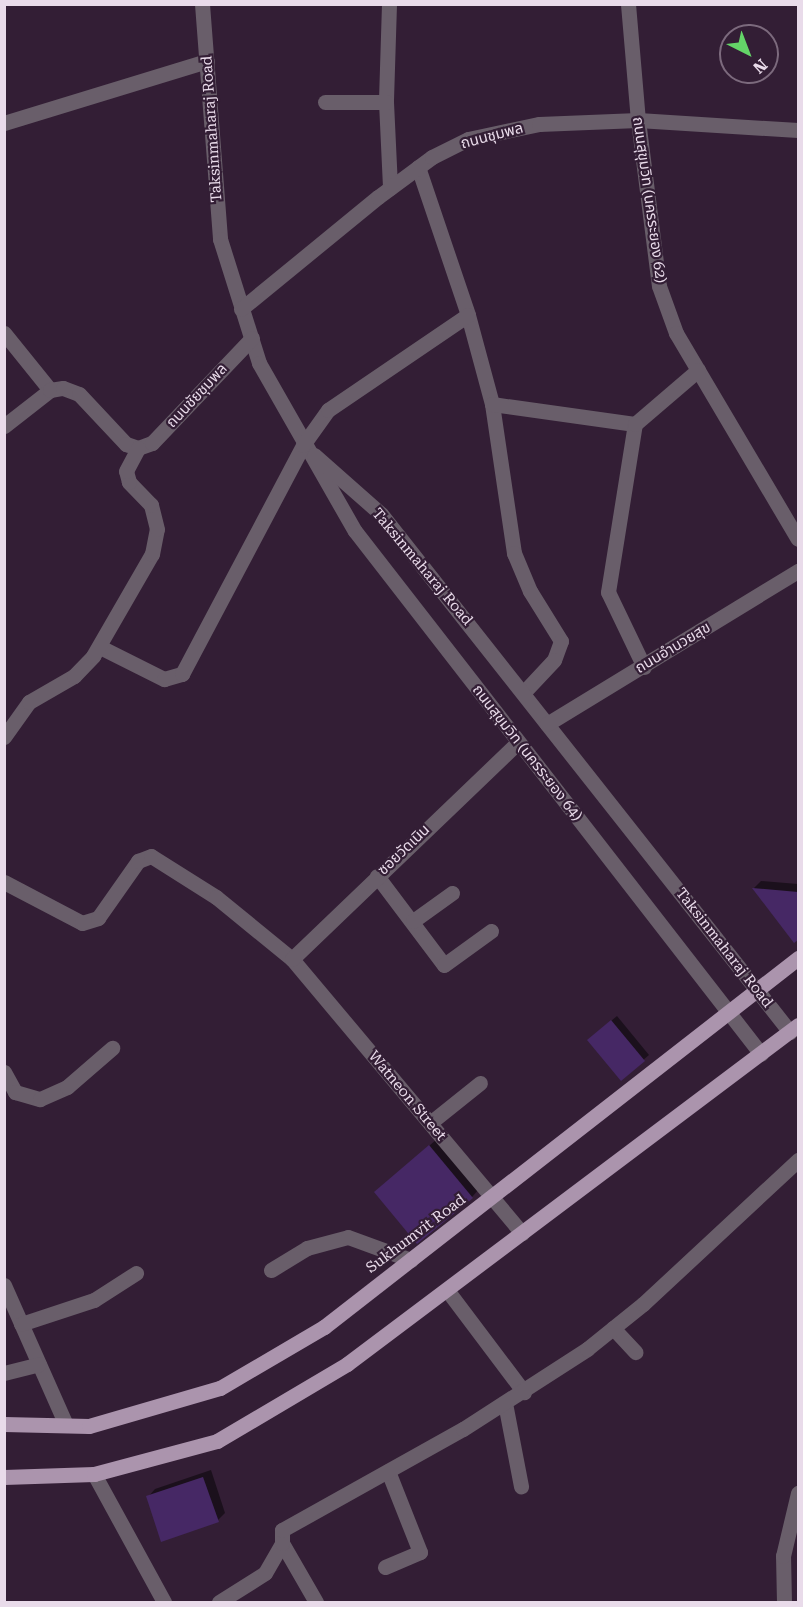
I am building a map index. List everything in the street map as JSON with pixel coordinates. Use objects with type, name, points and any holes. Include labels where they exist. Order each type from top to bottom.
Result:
[{"type":"main road","name":"Sukhumvit Road","points":[[4,1424],[89,1425],[220,1388],[324,1327],[493,1198],[798,958]]},
{"type":"main road","points":[[4,1477],[94,1474],[218,1441],[347,1364],[794,1028]]},
{"type":"street","name":"Taksinmaharaj Road","points":[[202,4],[220,238],[259,363],[303,445],[381,514],[757,990],[794,1028]]},
{"type":"street","points":[[389,4],[386,102],[390,188]]},
{"type":"street","name":"ถนนสุขุมวิท (นครระยอง 62)","points":[[628,4],[638,120],[659,286],[675,333],[798,539]]},
{"type":"street","points":[[4,123],[207,61]]},
{"type":"street","points":[[325,102],[386,102]]},
{"type":"street","name":"ถนนชุมพล","points":[[241,309],[418,167],[468,139],[539,124],[638,120],[798,130]]},
{"type":"street","points":[[418,167],[468,315],[492,404],[514,553],[530,591],[561,641],[554,660],[523,693]]},
{"type":"street","points":[[100,647],[164,679],[182,674],[303,445],[328,410],[468,315]]},
{"type":"street","points":[[4,333],[50,390]]},
{"type":"street","name":"ถนนชัยชุมพล","points":[[138,448],[152,442],[252,338]]},
{"type":"street","points":[[644,667],[608,592],[635,424],[698,370]]},
{"type":"street","points":[[4,426],[50,390],[63,388],[79,394],[126,444],[138,448],[126,471],[129,482],[152,505],[155,542],[100,647],[74,676],[29,702],[6,728]]},
{"type":"street","points":[[492,404],[635,424]]},
{"type":"street","name":"ถนนสุขุมวิท (นครระยอง 64)","points":[[303,445],[355,531],[761,1054]]},
{"type":"street","name":"ถนนอำนวยสุข","points":[[547,724],[644,667],[798,571]]},
{"type":"street","name":"ซอยวัดเนิน","points":[[292,959],[518,742]]},
{"type":"street","name":"Watneon Street","points":[[7,889],[82,923],[98,918],[138,861],[151,856],[216,897],[292,959],[522,1233]]},
{"type":"street","points":[[377,876],[444,965],[490,931]]},
{"type":"street","points":[[413,921],[452,893]]},
{"type":"street","points":[[4,1072],[15,1092],[40,1099],[67,1087],[112,1048]]},
{"type":"street","points":[[430,1123],[480,1083]]},
{"type":"street","points":[[219,1602],[255,1582],[271,1565],[282,1544],[282,1530],[524,1392],[613,1328],[798,1160]]},
{"type":"street","points":[[271,1270],[308,1248],[348,1238],[411,1260]]},
{"type":"street","points":[[21,1324],[94,1300],[136,1273]]},
{"type":"street","points":[[4,1285],[66,1425]]},
{"type":"street","points":[[447,1290],[524,1392]]},
{"type":"street","points":[[613,1328],[635,1352]]},
{"type":"street","points":[[4,1373],[39,1364]]},
{"type":"street","points":[[505,1403],[521,1486]]},
{"type":"street","points":[[385,1567],[420,1552],[388,1471]]},
{"type":"street","points":[[94,1474],[164,1602]]},
{"type":"street","points":[[784,1602],[783,1556],[798,1493]]},
{"type":"street","points":[[282,1544],[316,1602]]},
{"type":"building","points":[[752,888],[798,892],[798,940],[794,943]]},
{"type":"building","points":[[611,1020],[645,1061],[621,1081],[587,1040]]},
{"type":"building","points":[[429,1145],[473,1198],[417,1244],[374,1192]]},
{"type":"building","points":[[203,1477],[219,1522],[161,1542],[146,1496]]}]
